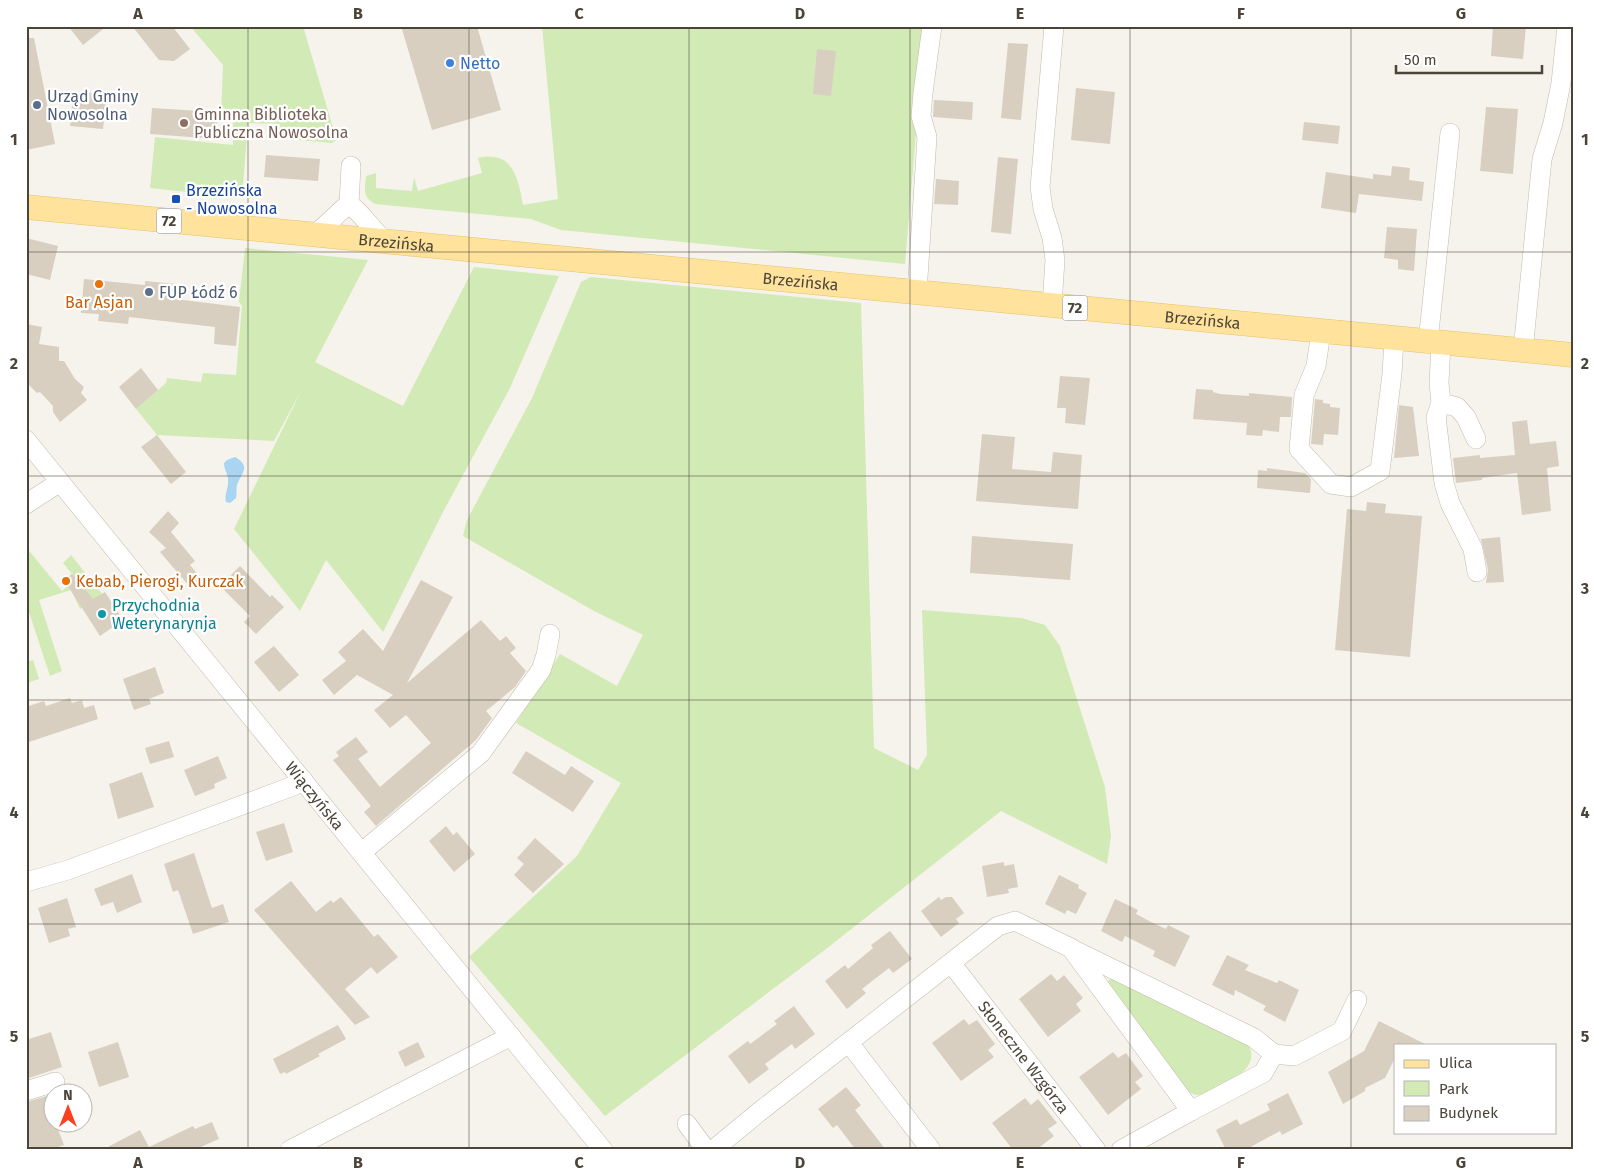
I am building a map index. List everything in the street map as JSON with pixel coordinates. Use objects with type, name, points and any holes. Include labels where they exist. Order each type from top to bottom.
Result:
[{"type":"main road","name":"Brzezińska","points":[[26,207],[1573,355]]},
{"type":"street","points":[[917,293],[927,137],[921,116],[932,26]]},
{"type":"street","points":[[1052,305],[1055,260],[1052,238],[1043,209],[1040,186],[1054,26]]},
{"type":"street","points":[[1523,351],[1542,159],[1568,59],[1567,26]]},
{"type":"street","points":[[1450,133],[1435,343],[1441,403],[1436,417],[1444,483],[1450,502],[1473,549],[1477,572]]},
{"type":"street","points":[[312,235],[324,228],[348,204],[351,166]]},
{"type":"street","points":[[348,204],[358,211],[374,232],[386,242]]},
{"type":"street","points":[[1321,332],[1316,366],[1304,395],[1299,449],[1331,484],[1351,488],[1380,471],[1394,339]]},
{"type":"street","points":[[1441,403],[1457,406],[1466,417],[1476,439]]},
{"type":"street","name":"Wiączyńska","points":[[26,440],[603,1150]]},
{"type":"street","points":[[26,504],[60,482]]},
{"type":"street","points":[[362,852],[480,753],[541,670],[550,634]]},
{"type":"street","points":[[26,882],[68,870],[293,786],[303,780]]},
{"type":"street","points":[[713,1150],[998,926],[1014,921],[1254,1038],[1274,1054],[1294,1056],[1342,1031],[1357,1000]]},
{"type":"street","points":[[1071,948],[1191,1111]]},
{"type":"street","name":"Słoneczne Wzgórza","points":[[951,963],[1096,1150]]},
{"type":"street","points":[[290,1150],[511,1036]]},
{"type":"street","points":[[849,1043],[931,1150]]},
{"type":"street","points":[[1121,1150],[1263,1074],[1274,1054]]},
{"type":"street","points":[[26,1090],[55,1082]]},
{"type":"street","points":[[687,1124],[706,1150]]},
{"type":"green space","points":[[190,26],[303,26],[336,138],[335,141],[332,143],[279,138],[280,124],[248,123],[242,198],[150,188],[155,137],[233,145],[233,117],[221,116],[223,65]]},
{"type":"green space","points":[[542,26],[925,26],[905,264],[561,230],[531,219],[375,204],[366,196],[366,176],[376,173],[376,188],[412,191],[414,177],[418,191],[482,173],[478,158],[490,157],[499,158],[512,168],[519,185],[523,205],[558,199]]},
{"type":"green space","points":[[245,248],[368,260],[315,362],[403,406],[474,267],[559,276],[510,388],[443,512],[383,632],[326,560],[300,611],[234,529],[302,389],[274,441],[157,435],[136,409],[166,383],[167,378],[201,382],[203,373],[236,375],[242,306],[239,302]]},
{"type":"green space","points":[[591,277],[861,303],[874,748],[918,770],[927,755],[922,610],[1022,618],[1045,625],[1060,646],[1105,787],[1111,836],[1107,864],[1001,811],[826,949],[605,1116],[469,957],[577,856],[621,783],[516,723],[560,654],[617,686],[643,635],[594,611],[463,536],[467,520],[532,398],[581,282]]},
{"type":"green space","points":[[26,547],[62,591],[76,579],[63,563],[71,555],[102,594],[80,609],[71,590],[39,600],[62,671],[50,676],[26,603]]},
{"type":"green space","points":[[33,660],[39,679],[26,683],[26,662]]},
{"type":"green space","points":[[1112,978],[1247,1042],[1251,1050],[1251,1057],[1246,1069],[1241,1074],[1206,1094],[1196,1095],[1185,1089],[1108,986],[1108,981]]},
{"type":"water","points":[[235,457],[243,464],[244,470],[237,485],[236,498],[230,503],[226,502],[228,480],[224,463]]},
{"type":"building","points":[[68,26],[107,26],[83,45]]},
{"type":"building","points":[[132,26],[172,26],[190,49],[174,61],[159,60]]},
{"type":"building","name":"Netto","points":[[401,26],[477,26],[501,110],[432,130]]},
{"type":"building","points":[[1493,26],[1526,26],[1523,59],[1491,56]]},
{"type":"building","name":"Urząd Gminy Nowosolna","points":[[26,38],[34,38],[55,144],[26,150]]},
{"type":"building","points":[[1008,43],[1028,44],[1021,120],[1001,118]]},
{"type":"building","points":[[817,49],[836,51],[831,96],[813,94]]},
{"type":"building","points":[[1076,88],[1115,92],[1110,144],[1071,140]]},
{"type":"building","points":[[81,92],[107,94],[103,129],[70,126],[73,100],[80,101]]},
{"type":"building","points":[[934,100],[973,102],[972,120],[933,117]]},
{"type":"building","points":[[1486,107],[1518,109],[1513,174],[1480,171]]},
{"type":"building","name":"Gminna Biblioteka Publiczna Nowosolna","points":[[152,108],[218,112],[216,139],[150,134]]},
{"type":"building","points":[[1304,122],[1340,126],[1338,144],[1302,140]]},
{"type":"building","points":[[266,155],[320,159],[318,181],[264,177]]},
{"type":"building","points":[[998,157],[1018,159],[1011,234],[991,232]]},
{"type":"building","points":[[1392,166],[1410,168],[1409,180],[1424,182],[1422,201],[1359,194],[1356,213],[1321,208],[1326,172],[1373,179],[1373,174],[1391,176]]},
{"type":"building","points":[[936,179],[959,181],[958,205],[934,204]]},
{"type":"building","points":[[1387,227],[1417,229],[1414,271],[1398,269],[1398,260],[1384,258]]},
{"type":"building","points":[[26,238],[58,246],[50,280],[26,274]]},
{"type":"building","points":[[84,279],[145,285],[145,281],[177,284],[175,299],[240,307],[236,346],[214,344],[215,327],[129,317],[128,324],[98,321],[99,314],[81,313]]},
{"type":"building","points":[[26,324],[42,327],[39,344],[59,347],[59,361],[64,361],[75,379],[84,387],[81,393],[87,400],[60,422],[53,412],[53,406],[40,392],[37,393],[26,382]]},
{"type":"building","points":[[141,368],[158,390],[136,409],[119,387]]},
{"type":"building","points":[[1060,376],[1090,378],[1085,425],[1065,423],[1066,408],[1057,408]]},
{"type":"building","points":[[1196,389],[1213,390],[1213,392],[1220,394],[1249,396],[1249,393],[1292,397],[1291,417],[1280,417],[1279,432],[1263,430],[1262,436],[1246,435],[1247,423],[1193,419]]},
{"type":"building","points":[[1315,399],[1323,400],[1323,403],[1330,404],[1330,407],[1340,408],[1338,435],[1324,434],[1323,445],[1311,444]]},
{"type":"building","points":[[1399,405],[1413,407],[1419,456],[1394,458]]},
{"type":"building","points":[[1527,420],[1530,444],[1556,441],[1559,466],[1547,468],[1551,511],[1522,515],[1517,473],[1456,483],[1453,458],[1480,455],[1480,458],[1515,455],[1512,422]]},
{"type":"building","points":[[982,434],[1015,437],[1012,469],[1051,472],[1053,452],[1082,455],[1078,509],[976,501]]},
{"type":"building","points":[[157,435],[186,472],[171,484],[141,447]]},
{"type":"building","points":[[1267,468],[1305,473],[1311,479],[1310,493],[1257,488],[1258,470],[1267,471]]},
{"type":"building","points":[[1367,502],[1386,504],[1385,513],[1422,516],[1410,657],[1335,650],[1347,509],[1366,511]]},
{"type":"building","points":[[168,511],[179,523],[171,532],[195,561],[190,565],[201,578],[190,587],[160,552],[166,548],[149,532]]},
{"type":"building","points":[[972,536],[1073,544],[1070,580],[970,573]]},
{"type":"building","points":[[1500,537],[1504,582],[1486,583],[1488,570],[1481,539]]},
{"type":"building","points":[[240,566],[270,597],[272,595],[284,607],[256,634],[244,622],[250,616],[220,586]]},
{"type":"building","name":"Przychodnia Weterynarynja","points":[[72,574],[93,599],[105,592],[123,620],[100,636],[64,580]]},
{"type":"building","points":[[421,580],[453,597],[407,683],[481,620],[500,641],[506,636],[516,648],[510,653],[526,671],[515,687],[486,711],[492,718],[476,740],[376,826],[364,812],[371,806],[333,760],[339,756],[336,752],[356,737],[368,752],[358,759],[380,787],[431,743],[406,715],[390,728],[374,710],[393,695],[357,675],[334,695],[322,680],[346,661],[338,652],[363,629],[383,651]]},
{"type":"building","points":[[274,646],[299,675],[279,692],[254,662]]},
{"type":"building","points":[[155,667],[164,693],[149,699],[151,704],[134,710],[123,679]]},
{"type":"building","points":[[70,698],[72,703],[82,700],[84,708],[94,705],[98,719],[26,743],[26,707],[44,701],[46,706]]},
{"type":"building","points":[[169,741],[174,757],[150,764],[145,748]]},
{"type":"building","points":[[526,751],[565,775],[571,766],[594,781],[573,812],[512,773]]},
{"type":"building","points":[[218,756],[227,778],[214,784],[215,788],[195,796],[184,770]]},
{"type":"building","points":[[142,772],[154,807],[118,819],[109,784]]},
{"type":"building","points":[[284,823],[293,852],[266,861],[256,832]]},
{"type":"building","points":[[446,826],[453,835],[457,832],[475,854],[454,872],[429,841]]},
{"type":"building","points":[[535,838],[564,864],[533,893],[514,875],[524,864],[517,858]]},
{"type":"building","points":[[194,853],[212,908],[223,904],[229,922],[193,934],[178,890],[173,892],[164,864]]},
{"type":"building","points":[[1004,862],[1004,866],[1014,864],[1018,887],[1008,889],[1009,893],[987,897],[982,866]]},
{"type":"building","points":[[132,874],[142,902],[117,913],[113,902],[101,906],[94,889]]},
{"type":"building","points":[[1059,875],[1079,885],[1078,888],[1087,893],[1076,914],[1067,910],[1065,914],[1045,904]]},
{"type":"building","points":[[291,881],[316,912],[331,900],[333,903],[341,897],[374,937],[378,934],[398,957],[377,974],[371,967],[345,989],[370,1017],[355,1025],[254,910]]},
{"type":"building","points":[[939,897],[941,900],[946,897],[952,897],[964,913],[956,919],[959,923],[941,937],[921,911]]},
{"type":"building","points":[[67,898],[76,927],[68,929],[70,936],[49,943],[38,908]]},
{"type":"building","points":[[1115,899],[1138,910],[1136,914],[1151,922],[1166,929],[1168,925],[1190,936],[1175,967],[1153,956],[1155,951],[1125,936],[1122,942],[1101,931]]},
{"type":"building","points":[[890,931],[912,959],[893,973],[889,968],[876,978],[862,989],[866,993],[847,1009],[825,981],[845,965],[848,969],[873,948],[871,945]]},
{"type":"building","points":[[1227,955],[1249,965],[1245,970],[1277,983],[1279,980],[1299,990],[1285,1022],[1263,1010],[1266,1006],[1235,990],[1234,996],[1212,985]]},
{"type":"building","points":[[1051,974],[1057,981],[1064,975],[1083,998],[1076,1004],[1081,1011],[1048,1037],[1019,999]]},
{"type":"building","points":[[794,1006],[815,1034],[795,1049],[792,1044],[765,1064],[769,1069],[749,1084],[728,1056],[748,1041],[750,1044],[777,1024],[774,1021]]},
{"type":"building","points":[[964,1019],[969,1025],[977,1020],[995,1044],[988,1050],[994,1057],[961,1081],[932,1043]]},
{"type":"building","points":[[1379,1021],[1425,1044],[1394,1044],[1394,1060],[1385,1078],[1365,1088],[1365,1091],[1343,1104],[1328,1072],[1364,1051]]},
{"type":"building","points":[[338,1025],[346,1039],[318,1054],[320,1056],[286,1074],[285,1072],[280,1074],[273,1059]]},
{"type":"building","points":[[51,1032],[62,1067],[26,1079],[26,1040]]},
{"type":"building","points":[[118,1042],[129,1077],[99,1087],[88,1052]]},
{"type":"building","points":[[418,1042],[425,1057],[405,1067],[398,1052]]},
{"type":"building","points":[[1113,1052],[1118,1058],[1126,1053],[1143,1076],[1135,1082],[1141,1089],[1108,1115],[1079,1077]]},
{"type":"building","points":[[846,1087],[861,1105],[855,1110],[886,1150],[856,1150],[837,1125],[833,1128],[818,1109]]},
{"type":"building","points":[[1288,1093],[1303,1124],[1282,1135],[1280,1131],[1245,1150],[1226,1150],[1216,1130],[1237,1119],[1240,1125],[1270,1110],[1267,1104]]},
{"type":"building","points":[[42,1097],[42,1134],[60,1134],[64,1145],[50,1150],[31,1150],[26,1137],[26,1102]]},
{"type":"building","points":[[1025,1098],[1031,1105],[1038,1099],[1057,1123],[1048,1129],[1054,1136],[1036,1150],[1013,1150],[992,1123]]},
{"type":"building","points":[[212,1122],[219,1139],[194,1150],[102,1150],[140,1130],[149,1147],[193,1126],[195,1129]]},
{"type":"place","name":"Netto","points":[[450,63]]},
{"type":"place","name":"Urząd Gminy Nowosolna","points":[[37,105]]},
{"type":"place","name":"Gminna Biblioteka Publiczna Nowosolna","points":[[184,123]]},
{"type":"place","name":"Brzezińska - Nowosolna","points":[[176,199]]},
{"type":"place","name":"Bar Asjan","points":[[99,284]]},
{"type":"place","name":"FUP Łódź 6","points":[[149,292]]},
{"type":"place","name":"Kebab, Pierogi, Kurczak","points":[[66,581]]},
{"type":"place","name":"Przychodnia Weterynarynja","points":[[102,614]]}]
